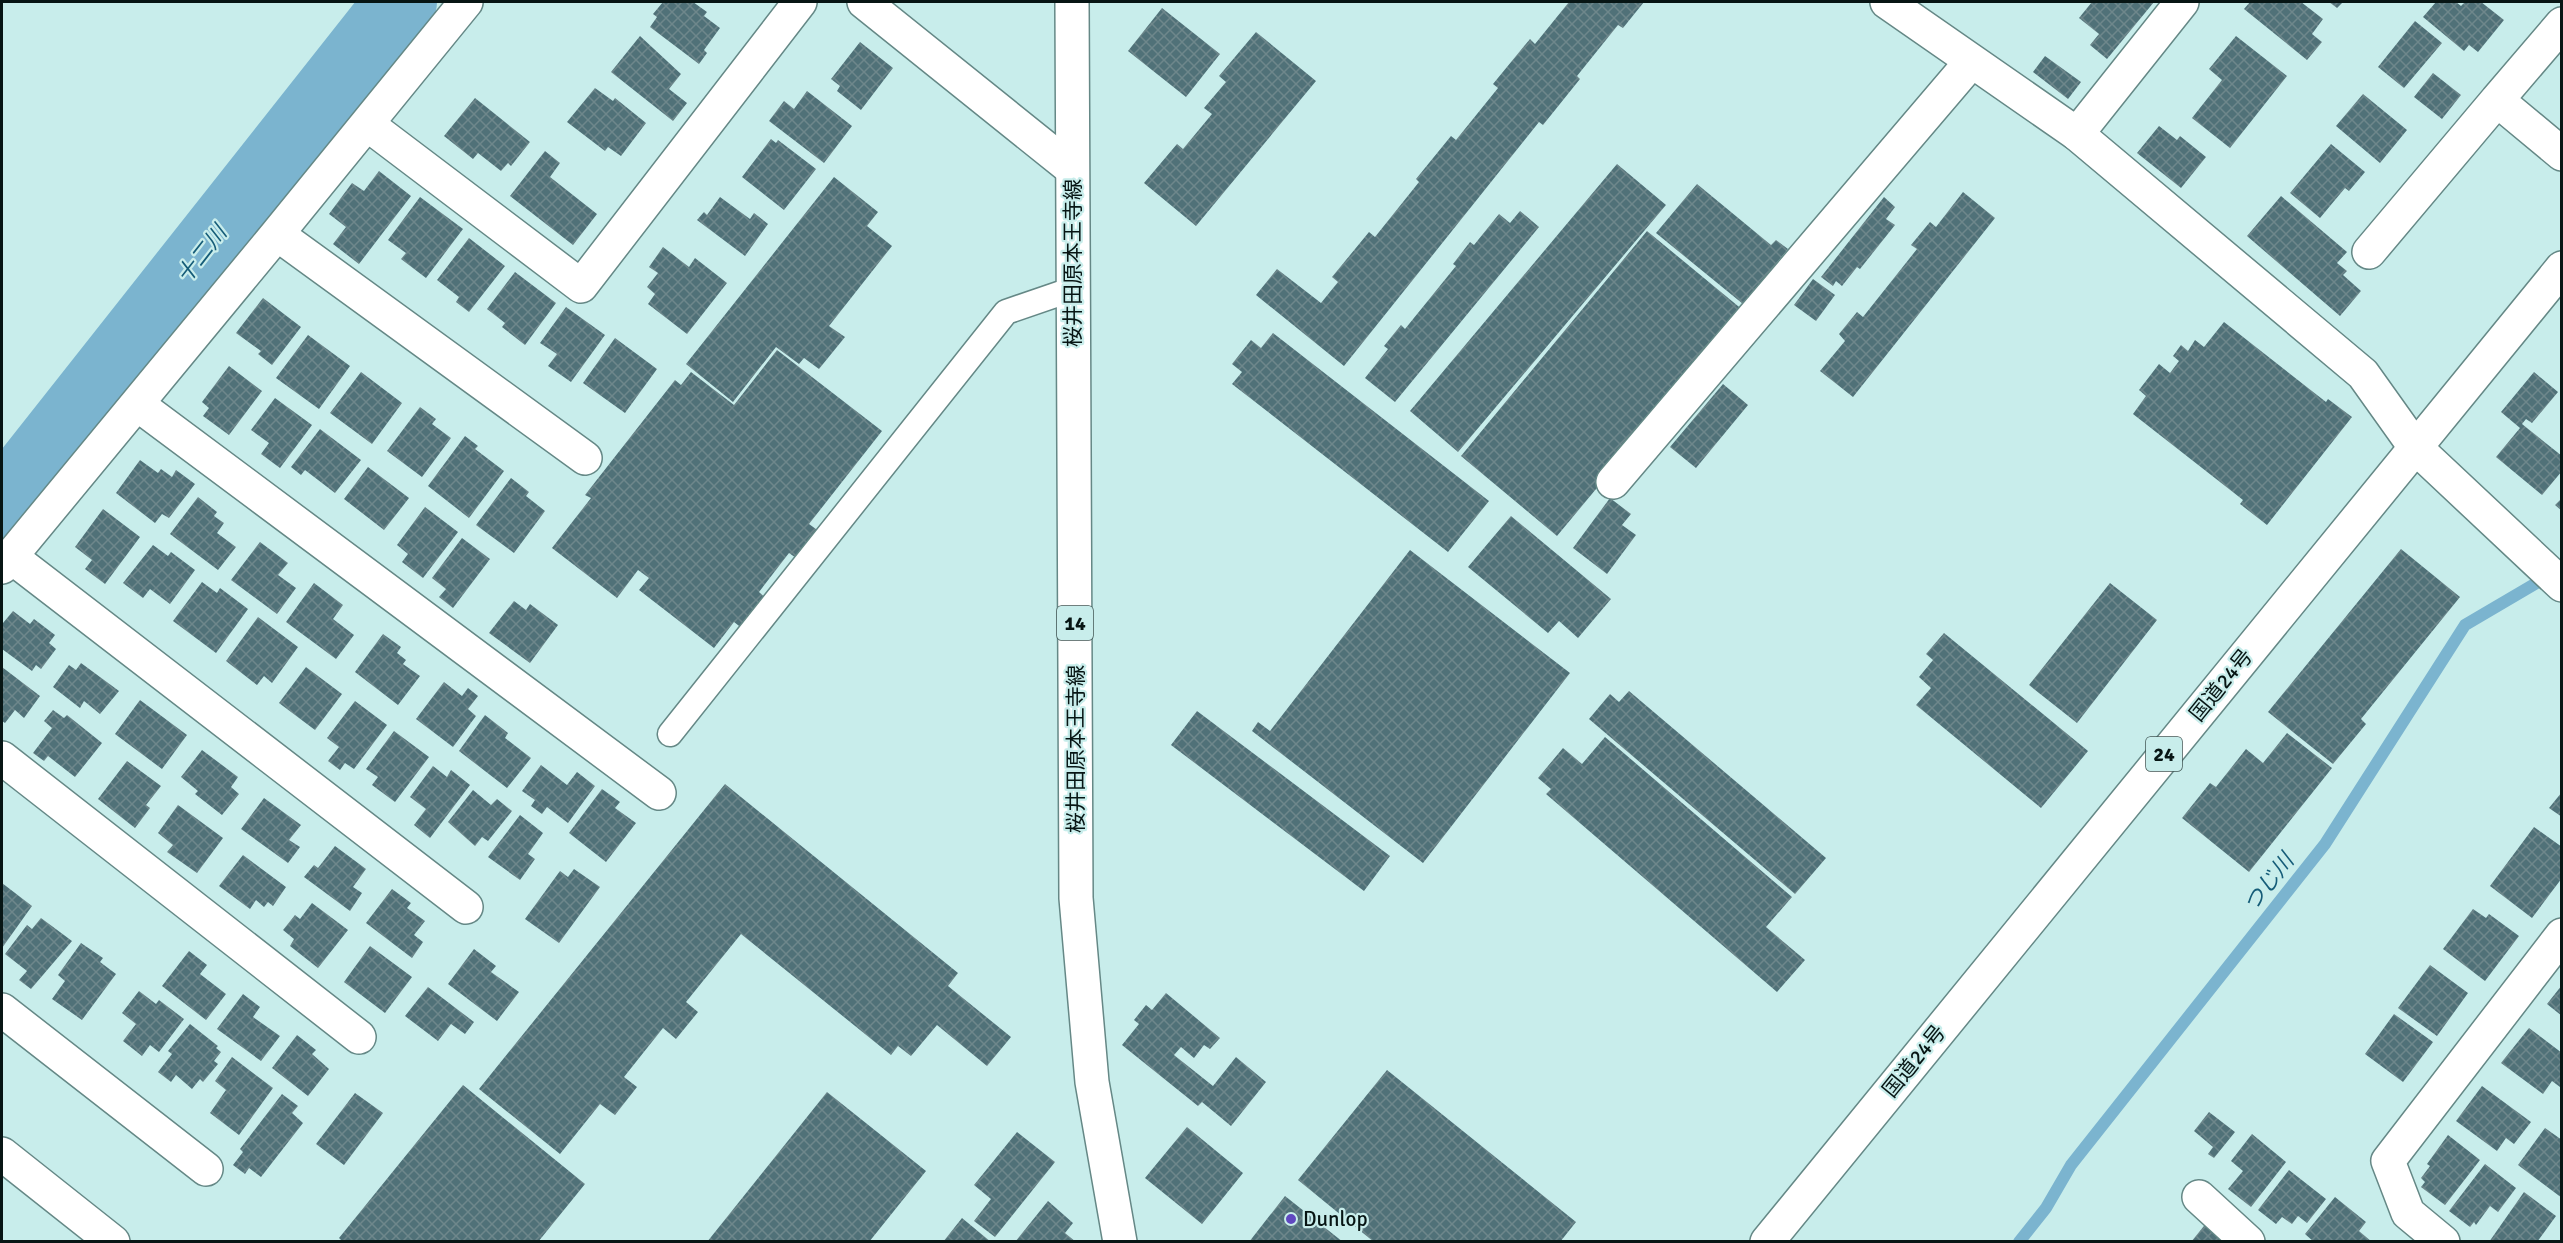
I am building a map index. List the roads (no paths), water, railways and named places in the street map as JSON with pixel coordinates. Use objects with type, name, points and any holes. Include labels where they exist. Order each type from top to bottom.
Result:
[{"type":"main road","points":[[466,2],[278,234],[6,561],[466,907]]},
{"type":"main road","points":[[367,124],[581,286],[800,2]]},
{"type":"main road","points":[[864,2],[1072,169]]},
{"type":"main road","name":"桜井田原本王寺線","points":[[1072,2],[1076,898],[1092,1082],[1120,1242]]},
{"type":"main road","points":[[1887,2],[2077,134],[2363,375],[2415,447],[2561,585]]},
{"type":"main road","points":[[2077,134],[2182,2]]},
{"type":"main road","points":[[2368,252],[2562,24]]},
{"type":"main road","points":[[1613,483],[1971,62]]},
{"type":"main road","points":[[2497,100],[2562,154]]},
{"type":"main road","points":[[278,234],[585,458]]},
{"type":"main road","name":"国道24号","points":[[1767,1242],[2562,268]]},
{"type":"main road","points":[[137,404],[659,793]]},
{"type":"main road","points":[[2,758],[359,1037]]},
{"type":"main road","points":[[2443,1242],[2408,1212],[2388,1161],[2562,934]]},
{"type":"main road","points":[[2,1010],[206,1169]]},
{"type":"main road","points":[[2,1154],[113,1242]]},
{"type":"main road","points":[[2199,1197],[2248,1242]]},
{"type":"lane","points":[[670,734],[1006,312],[1073,289]]},
{"type":"waterway","name":"十二川","points":[[2,507],[401,2]]},
{"type":"waterway","name":"つじ川","points":[[2019,1242],[2046,1208],[2071,1165],[2325,844],[2465,625],[2550,575]]},
{"type":"place","name":"Dunlop","points":[[1291,1219]]}]
